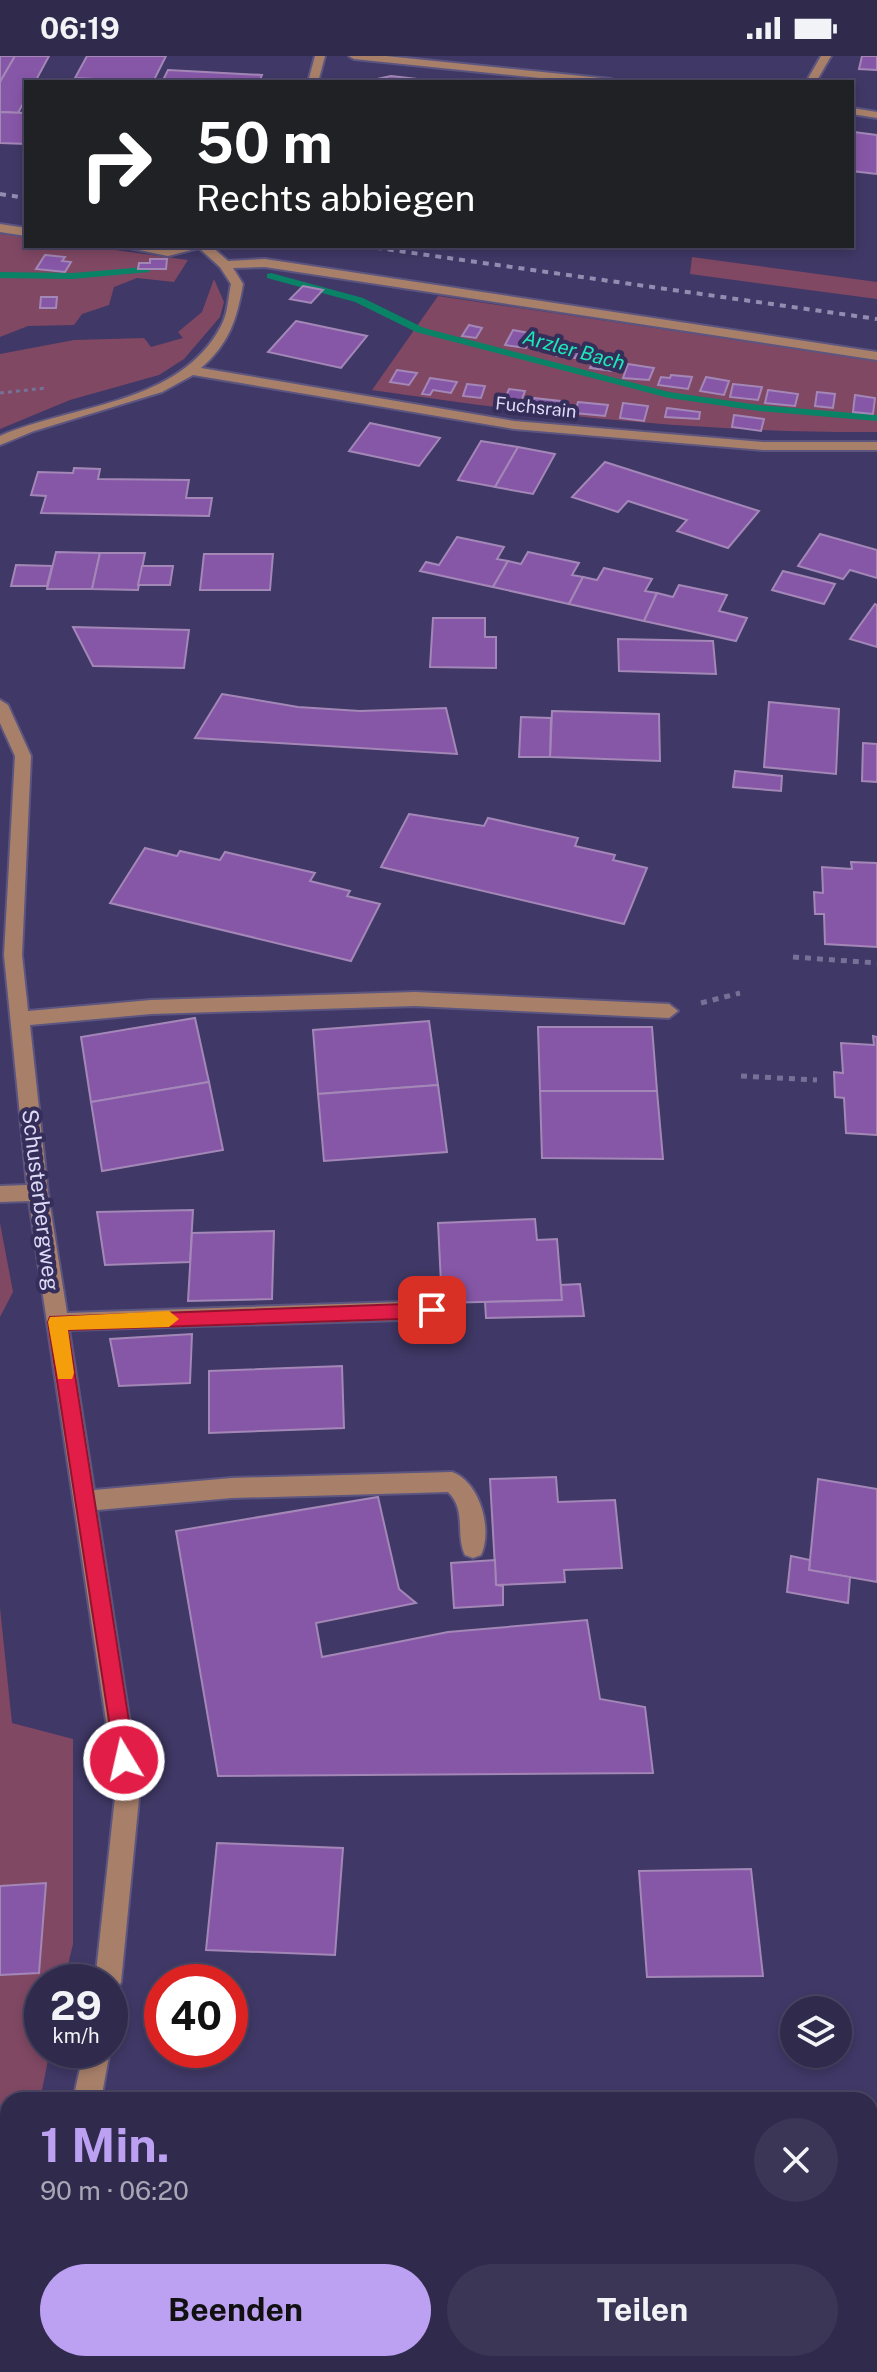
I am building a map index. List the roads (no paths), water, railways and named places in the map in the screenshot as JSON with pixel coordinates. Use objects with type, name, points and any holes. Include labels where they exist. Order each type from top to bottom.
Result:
[{"type":"street","points":[[314,80],[320,56]]},
{"type":"street","points":[[354,56],[591,80]]},
{"type":"street","points":[[812,80],[826,56]]},
{"type":"street","points":[[854,111],[877,115]]},
{"type":"street","points":[[0,228],[24,232]]},
{"type":"street","points":[[140,248],[168,252],[185,248]]},
{"type":"street","points":[[0,441],[29,426],[151,392],[194,371],[228,326],[237,284],[225,265],[206,248]]},
{"type":"street","points":[[225,265],[265,263],[877,356]]},
{"type":"street","name":"Fuchsrain","points":[[194,371],[514,425],[763,446],[877,446]]},
{"type":"street","name":"Schusterbergweg","points":[[0,705],[23,756],[13,955],[38,1193],[128,1788],[110,1964]]},
{"type":"street","points":[[20,1019],[151,1007],[415,999],[669,1011]]},
{"type":"street","points":[[0,1194],[38,1193]]},
{"type":"street","points":[[57,1322],[432,1310]]},
{"type":"street","points":[[84,1501],[232,1488],[452,1482],[466,1496],[471,1509],[473,1548]]},
{"type":"street","points":[[89,2092],[93,2068]]},
{"type":"waterway","name":"Arzler Bach","points":[[0,275],[73,276],[145,270]]},
{"type":"waterway","name":"Arzler Bach","points":[[271,276],[359,300],[420,330],[669,395],[759,408],[877,418]]},
{"type":"railway","points":[[0,194],[24,198]]},
{"type":"railway","points":[[378,248],[877,319]]}]
